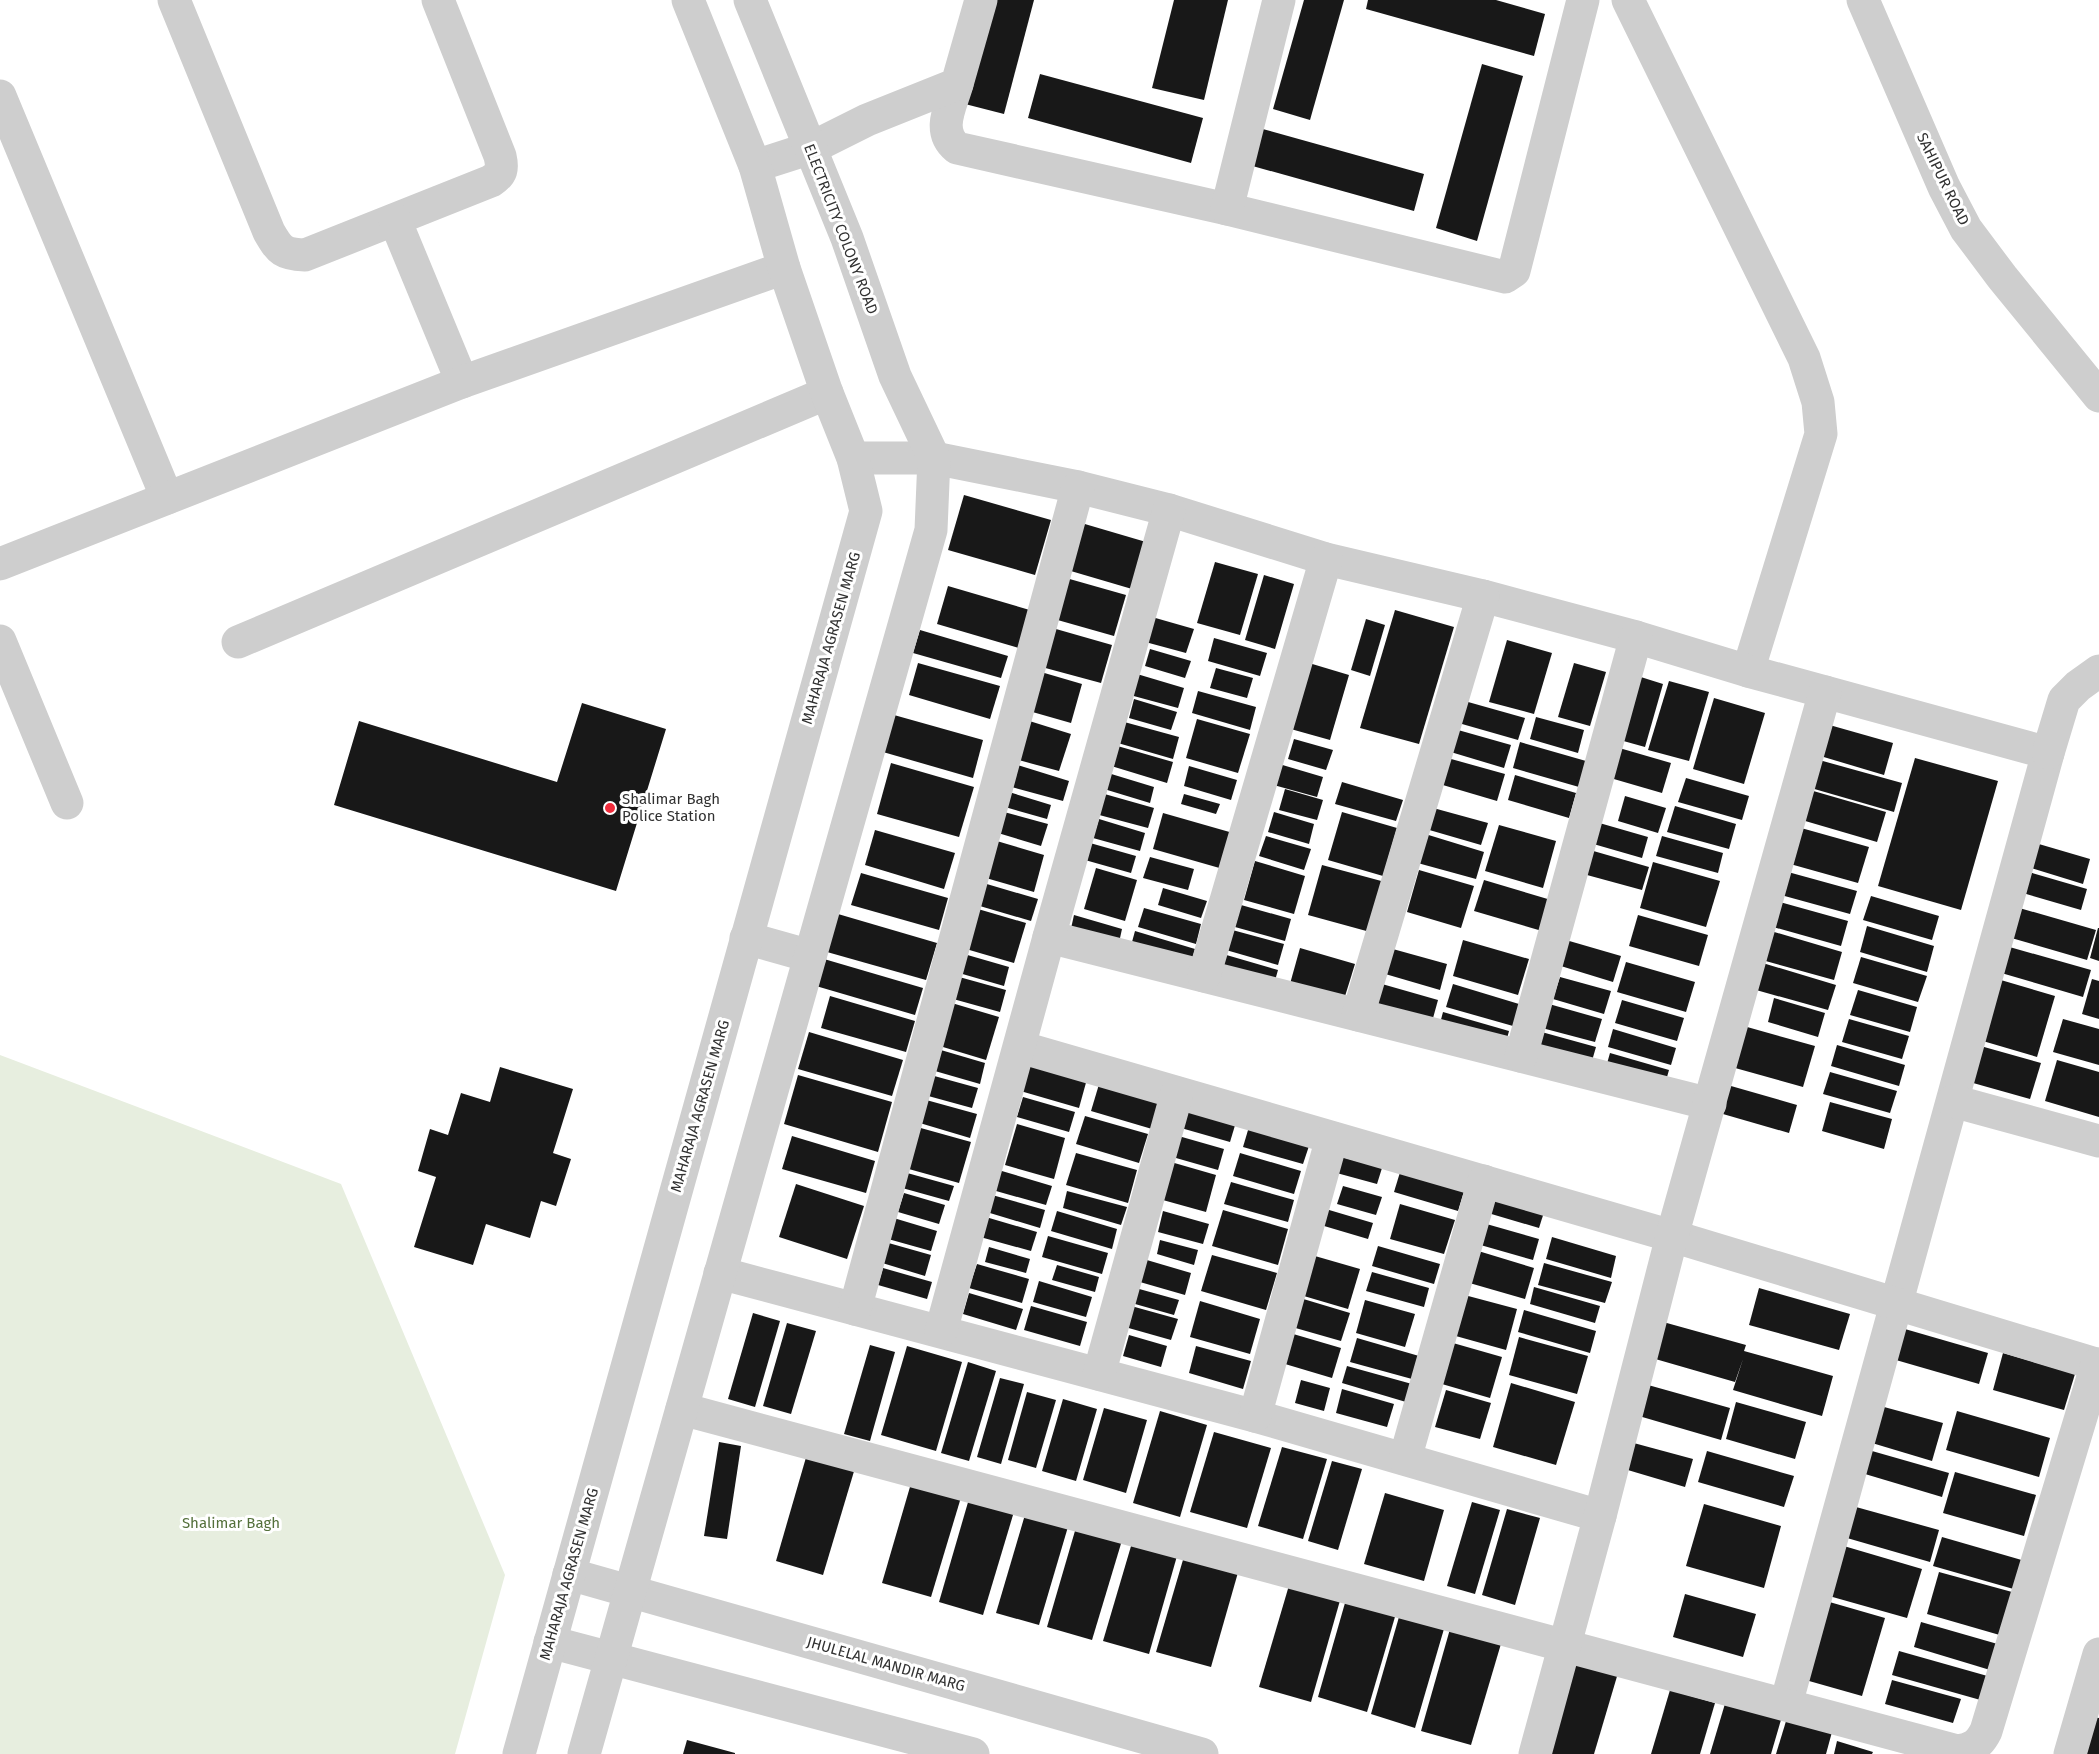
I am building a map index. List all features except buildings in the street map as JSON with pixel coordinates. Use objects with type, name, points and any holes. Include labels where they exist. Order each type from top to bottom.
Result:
[{"type":"street","points":[[174,0],[269,232],[277,246],[289,255],[305,255],[491,182],[500,175],[502,166],[500,156],[438,0]]},
{"type":"street","points":[[688,0],[754,166],[784,268],[827,393],[853,458],[934,458],[1078,487],[1169,510],[1326,559],[1483,596],[1636,637],[1748,671],[2048,753]]},
{"type":"street","name":"ELECTRICITY COLONY ROAD","points":[[750,0],[847,238],[895,376],[934,458]]},
{"type":"street","points":[[981,0],[946,123],[945,134],[957,148],[1227,209],[1501,277],[1510,275],[1514,271],[1582,0]]},
{"type":"street","points":[[1227,209],[1280,0]]},
{"type":"street","points":[[1628,0],[1804,358],[1818,402],[1821,434],[1748,671]]},
{"type":"street","name":"SAHIPUR ROAD","points":[[1863,0],[1944,187],[1966,229],[2001,277],[2099,396]]},
{"type":"street","points":[[754,166],[811,148],[867,120],[957,84]]},
{"type":"street","points":[[0,96],[167,498]]},
{"type":"street","points":[[395,220],[462,382]]},
{"type":"street","points":[[0,564],[462,382],[784,268]]},
{"type":"street","points":[[238,642],[827,393]]},
{"type":"street","name":"MAHARAJA AGRASEN MARG","points":[[519,1754],[866,511],[853,458]]},
{"type":"street","points":[[584,1754],[931,530],[934,458]]},
{"type":"street","points":[[855,1309],[1078,487]]},
{"type":"street","points":[[941,1331],[1169,510]]},
{"type":"street","points":[[1204,976],[1326,559]]},
{"type":"street","points":[[1358,1015],[1483,596]]},
{"type":"street","points":[[1521,1056],[1636,637]]},
{"type":"street","points":[[0,641],[67,803]]},
{"type":"street","points":[[1786,1704],[2064,700],[2078,686],[2099,671]]},
{"type":"street","points":[[1535,1754],[1600,1516],[1672,1236],[1825,692]]},
{"type":"street","points":[[1049,937],[1710,1104]]},
{"type":"street","points":[[746,938],[810,956]]},
{"type":"street","points":[[682,1409],[1957,1751],[1968,1750],[1980,1743],[2098,1365],[1672,1236],[1020,1047]]},
{"type":"street","points":[[1099,1374],[1178,1093]]},
{"type":"street","points":[[1953,1101],[2099,1141]]},
{"type":"street","points":[[1255,1416],[1332,1138]]},
{"type":"street","points":[[1405,1459],[1484,1181]]},
{"type":"street","points":[[720,1273],[1255,1416],[1600,1516]]},
{"type":"street","name":"JHULELAL MANDIR MARG","points":[[569,1574],[1202,1754]]},
{"type":"street","points":[[550,1642],[918,1747],[973,1754]]},
{"type":"street","points":[[2070,1754],[2099,1654]]},
{"type":"green space","name":"Shalimar Bagh","points":[[0,1055],[341,1184],[505,1575],[455,1754],[0,1754]]},
{"type":"place","name":"Shalimar Bagh Police Station","points":[[610,808]]}]
